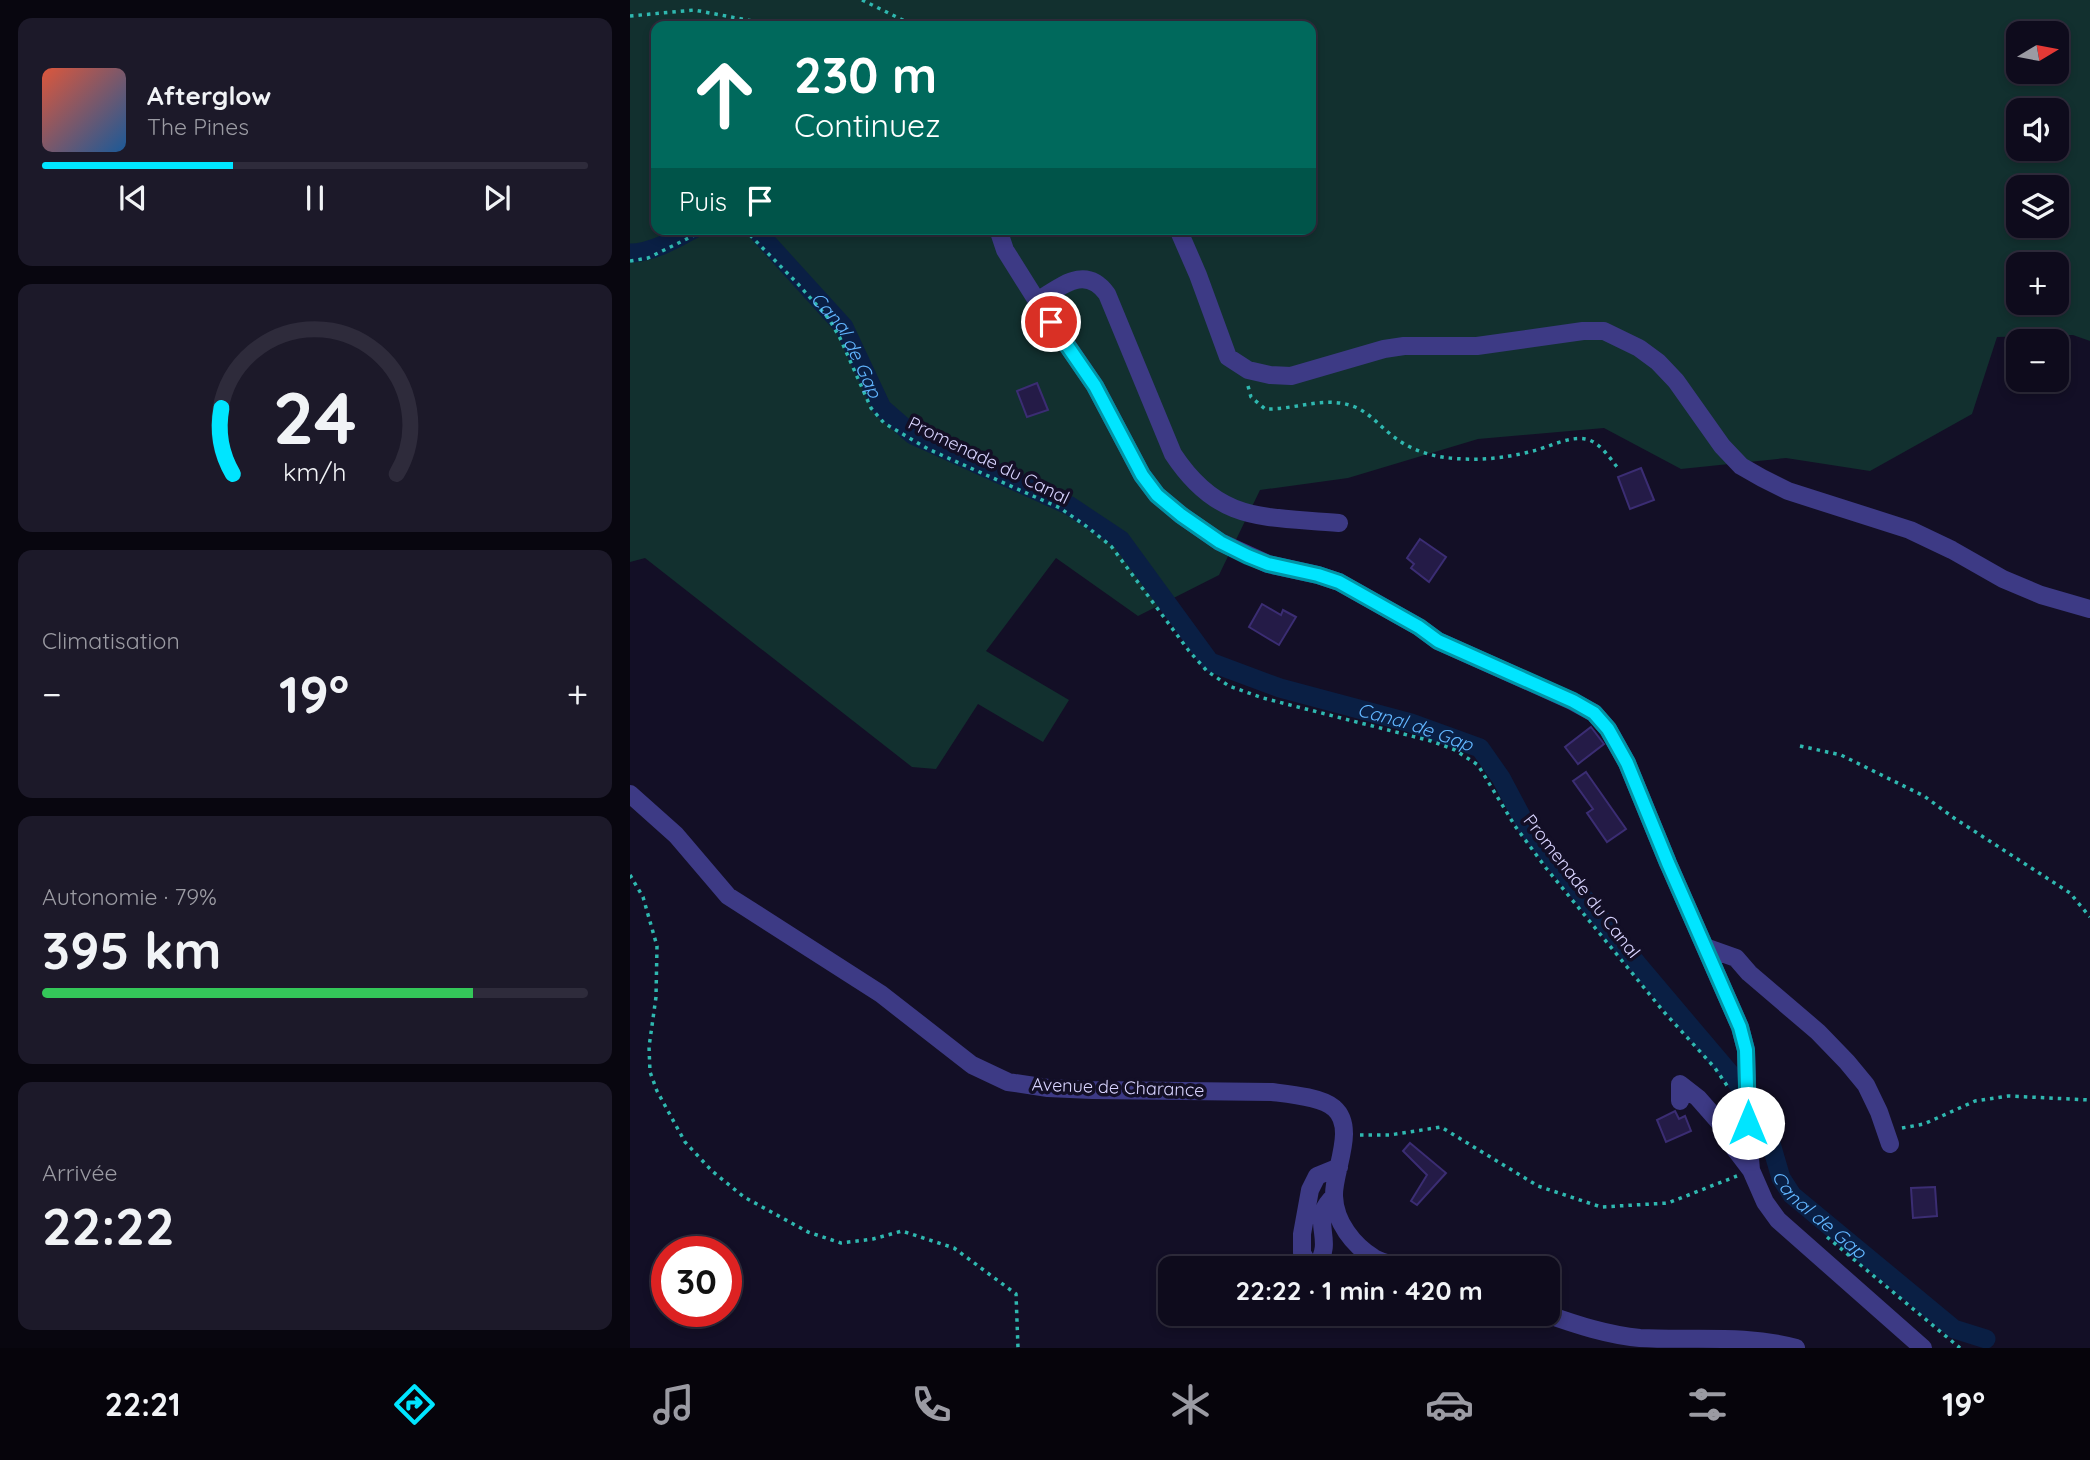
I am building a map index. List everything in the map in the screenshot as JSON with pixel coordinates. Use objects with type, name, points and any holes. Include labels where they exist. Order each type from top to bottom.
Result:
[{"type":"street","points":[[1000,235],[1005,250],[1037,301],[1095,386],[1142,475],[1157,495],[1181,515],[1220,542],[1268,564],[1339,582],[1419,627],[1438,641],[1573,701],[1594,713],[1608,729],[1627,763],[1740,1027],[1746,1050],[1743,1095],[1751,1170]]},
{"type":"street","points":[[1181,235],[1228,356],[1248,370],[1291,376],[1384,349],[1404,346],[1476,346],[1583,331],[1604,331],[1639,348],[1658,362],[1676,381],[1722,446],[1741,466],[1788,491],[1910,530],[2003,579],[2041,595],[2090,609]]},
{"type":"street","points":[[1037,301],[1074,280],[1087,279],[1103,288],[1173,454],[1185,473],[1215,500],[1228,508],[1252,514],[1339,523]]},
{"type":"street","name":"Avenue de Charance","points":[[630,794],[676,835],[728,896],[881,994],[972,1065],[1008,1082],[1048,1088],[1272,1092],[1295,1095],[1328,1104],[1337,1110],[1344,1136]]},
{"type":"street","points":[[1705,947],[1737,958],[1847,1062],[1866,1085],[1888,1138]]},
{"type":"street","points":[[1679,1101],[1680,1084],[1698,1098],[1720,1123],[1751,1170],[1765,1202],[1778,1220],[1923,1348]]},
{"type":"street","points":[[1344,1136],[1334,1196],[1345,1230],[1357,1245],[1372,1256]]},
{"type":"street","points":[[1334,1196],[1325,1207],[1322,1217],[1325,1239],[1323,1256],[1317,1265],[1309,1265],[1302,1252],[1302,1234],[1310,1190],[1317,1176],[1339,1167]]},
{"type":"street","points":[[1560,1318],[1612,1335],[1761,1341],[1796,1348]]},
{"type":"path","points":[[862,0],[905,21]]},
{"type":"path","points":[[630,16],[694,10],[752,21]]},
{"type":"path","points":[[630,261],[648,258],[695,235]]},
{"type":"path","name":"Promenade du Canal","points":[[750,235],[829,320],[840,338],[871,408],[884,423],[928,449],[1060,508],[1086,526],[1111,546],[1207,671],[1229,686],[1263,698],[1431,741],[1455,750],[1478,765],[1515,826],[1546,867],[1664,1012],[1743,1095]]},
{"type":"path","points":[[1248,370],[1247,382],[1251,397],[1265,409],[1279,410],[1335,402],[1355,407],[1420,453],[1465,459],[1501,458],[1568,440],[1586,439],[1604,450],[1617,467]]},
{"type":"path","points":[[1800,746],[1841,755],[1924,796],[2070,893],[2090,917]]},
{"type":"path","points":[[630,875],[643,897],[657,946],[656,997],[649,1047],[650,1072],[657,1091],[685,1142],[712,1171],[744,1197],[808,1232],[841,1243],[873,1239],[902,1231],[954,1248],[1016,1294],[1018,1348]]},
{"type":"path","points":[[1888,1138],[1975,1101],[2008,1096],[2090,1101]]},
{"type":"path","points":[[1344,1136],[1390,1135],[1441,1128],[1538,1186],[1601,1207],[1668,1203],[1751,1170]]},
{"type":"path","points":[[1824,1235],[1960,1348]]},
{"type":"green space","points":[[630,0],[2090,0],[2090,341],[2069,335],[2069,329],[2006,329],[2006,337],[1997,337],[1972,414],[1870,471],[1786,458],[1681,469],[1604,428],[1478,439],[1348,478],[1260,490],[1219,575],[1138,616],[1056,558],[986,651],[1069,700],[1043,742],[978,704],[936,769],[912,767],[645,558],[630,562]]},
{"type":"building","points":[[1037,383],[1048,410],[1027,417],[1017,391]]},
{"type":"building","points":[[1641,468],[1654,500],[1630,509],[1618,477]]},
{"type":"building","points":[[1420,539],[1446,557],[1429,582],[1411,568],[1414,564],[1407,558]]},
{"type":"building","points":[[1262,604],[1281,615],[1283,610],[1296,617],[1279,645],[1249,627]]},
{"type":"building","points":[[1591,727],[1604,744],[1578,764],[1565,747]]},
{"type":"building","points":[[1586,772],[1626,829],[1607,842],[1587,813],[1593,809],[1573,781]]},
{"type":"building","points":[[1675,1111],[1679,1119],[1685,1116],[1691,1131],[1666,1142],[1657,1120]]},
{"type":"building","points":[[1410,1143],[1446,1173],[1417,1205],[1411,1201],[1427,1175],[1403,1151]]},
{"type":"building","points":[[1935,1187],[1937,1216],[1913,1218],[1911,1188]]},
{"type":"waterway","name":"Canal de Gap","points":[[630,253],[655,248],[682,235]]},
{"type":"waterway","name":"Canal de Gap","points":[[760,235],[844,327],[882,408],[913,435],[1070,506],[1121,540],[1210,662],[1280,688],[1411,723],[1480,748],[1501,778],[1527,827],[1733,1077],[1765,1123],[1781,1178],[1792,1195],[1954,1329],[1986,1339]]},
{"type":"route","points":[[1051,322],[1095,386],[1142,475],[1157,495],[1181,515],[1220,542],[1248,556],[1268,564],[1339,582],[1419,627],[1438,641],[1573,701],[1594,713],[1608,729],[1627,763],[1740,1027],[1746,1050],[1748,1123]]}]
